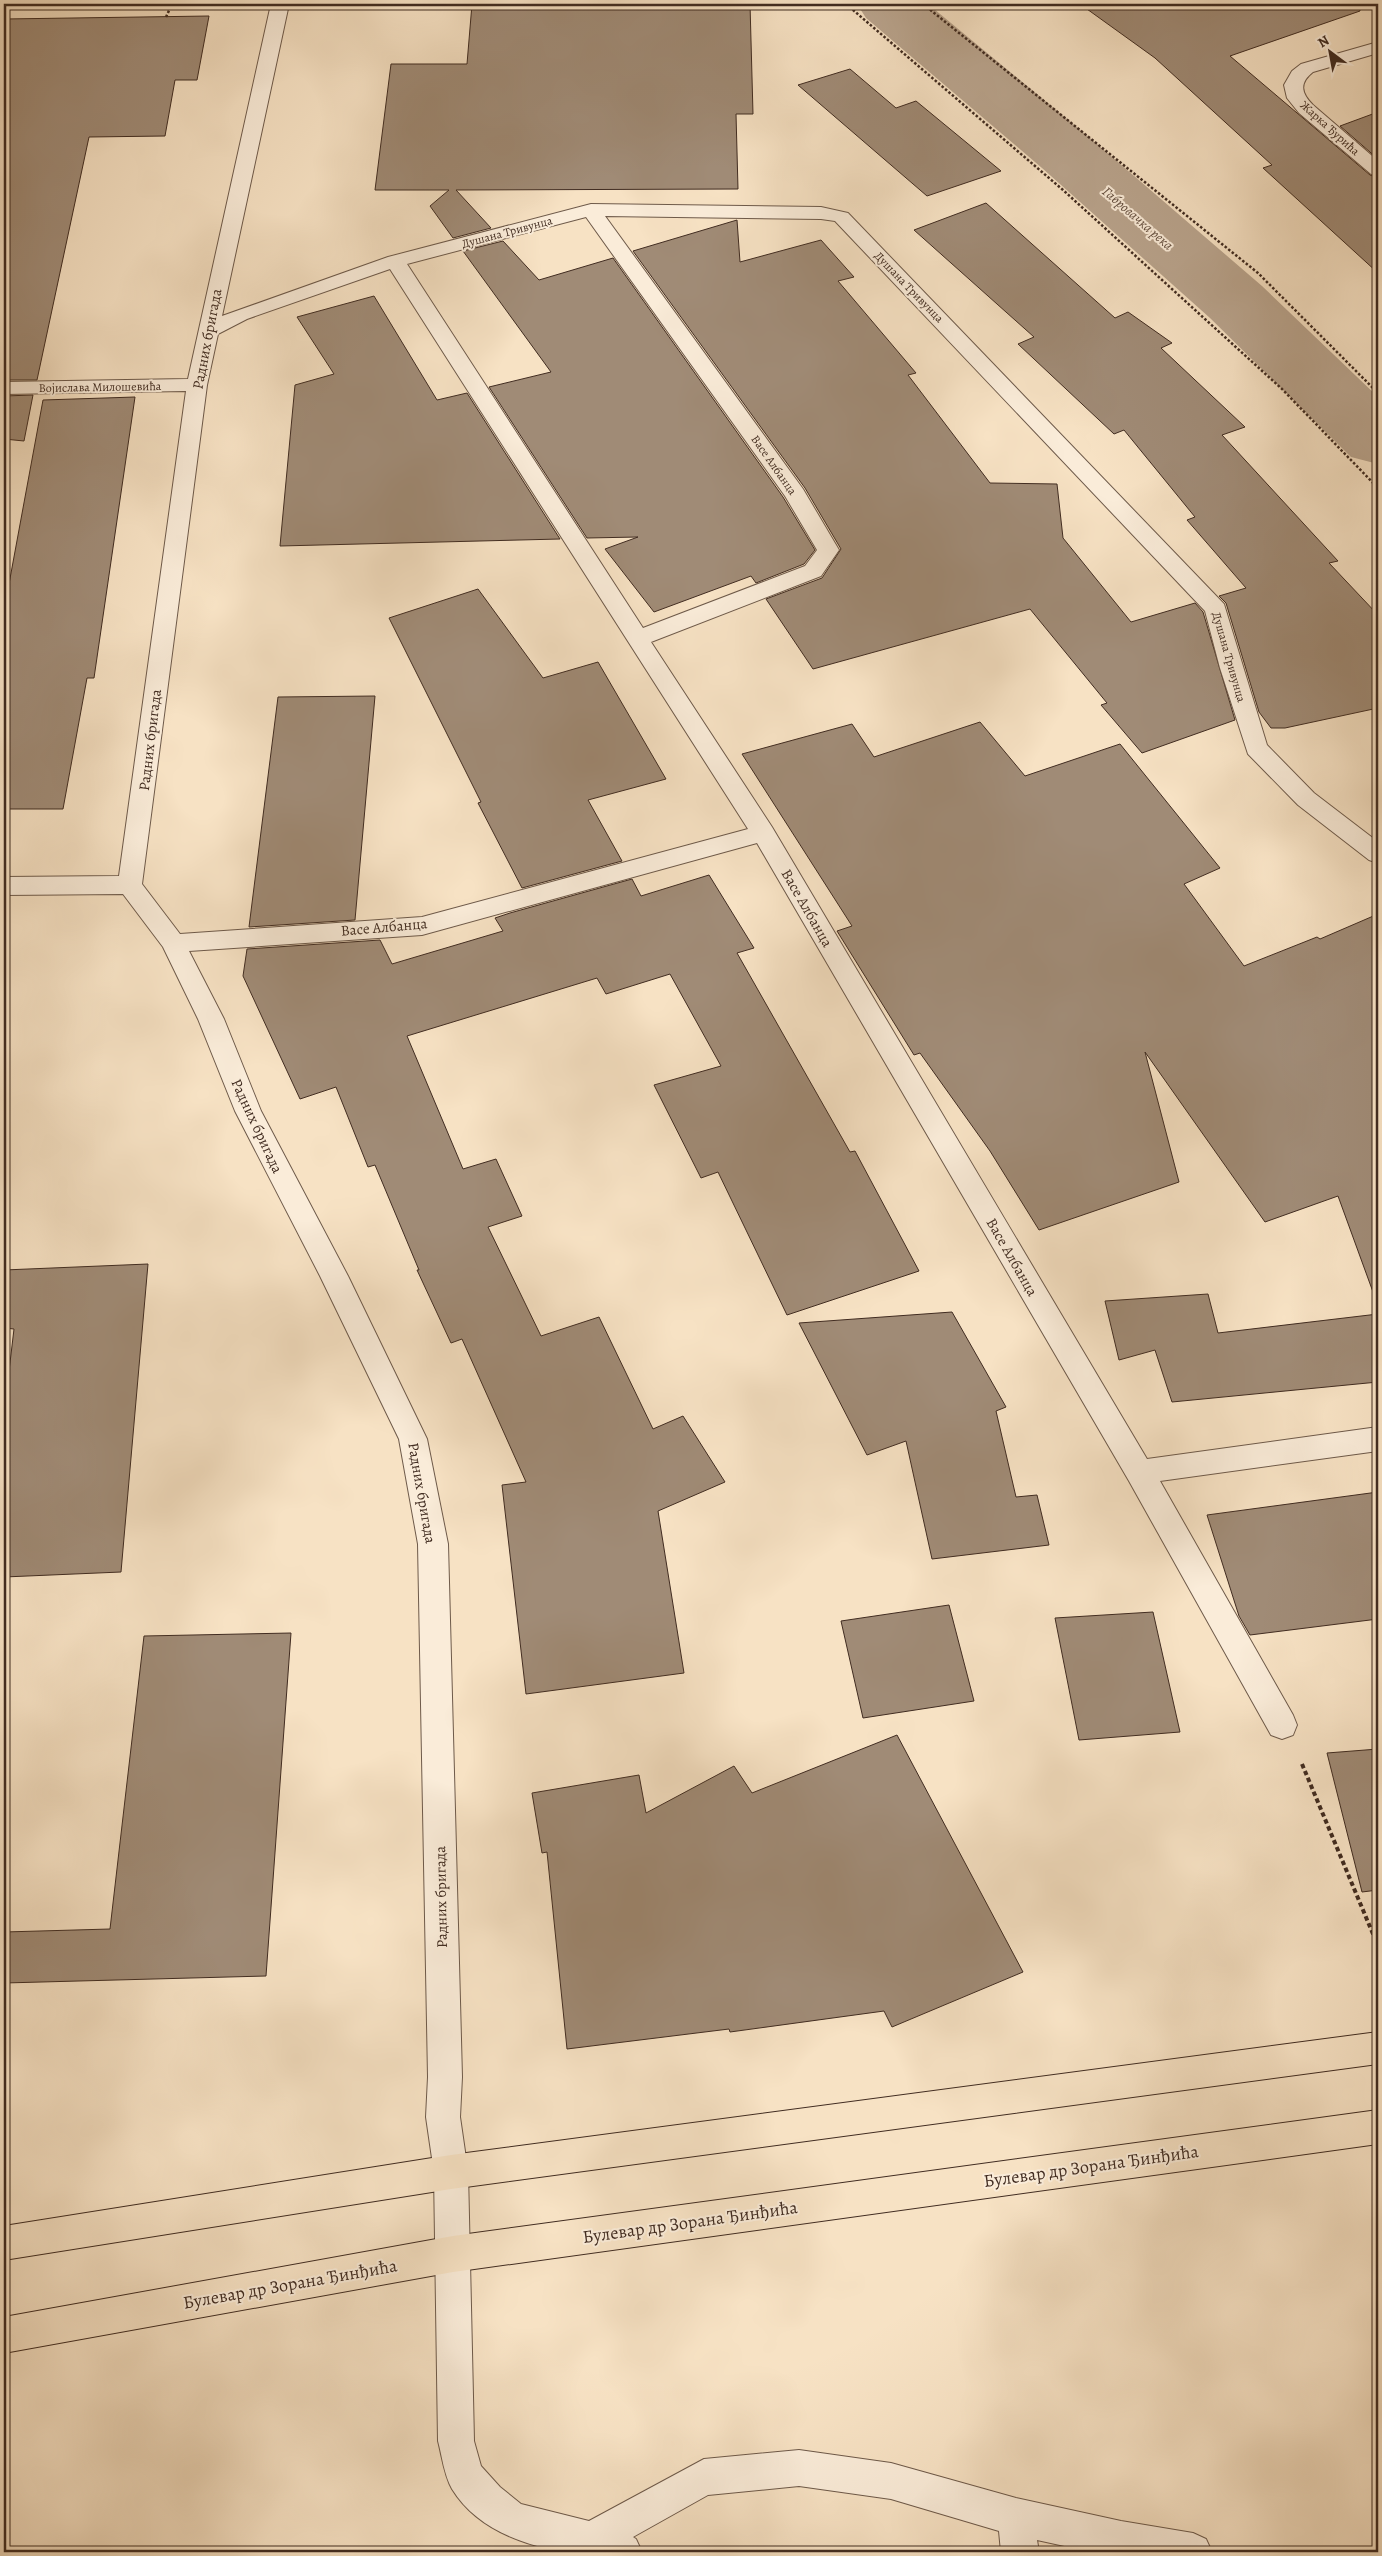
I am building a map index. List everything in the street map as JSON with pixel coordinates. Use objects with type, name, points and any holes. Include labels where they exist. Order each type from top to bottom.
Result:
[{"type":"main road","points":[[4,2243],[450,2172],[1378,2048]]},
{"type":"main road","name":"Булевар др Зорана Ђинђића","points":[[4,2334],[453,2254],[1378,2127]]},
{"type":"street","name":"Радних бригада","points":[[280,4],[197,385],[130,885],[173,943],[211,1019],[248,1111],[334,1276],[413,1439],[433,1544],[445,2077],[443,2117],[450,2172],[456,2441],[465,2476],[487,2500],[512,2520],[607,2546]]},
{"type":"street","name":"Жарка Ђурића","points":[[1378,47],[1308,68],[1298,75],[1293,85],[1296,98],[1306,109],[1378,170]]},
{"type":"street","name":"Душана Тривунца","points":[[208,332],[240,315],[395,262],[591,210],[821,213],[841,217],[1216,609],[1231,668],[1256,748],[1306,800],[1378,854]]},
{"type":"street","name":"Васе Албанца","points":[[591,210],[795,494],[828,550],[813,571],[639,638]]},
{"type":"street","name":"Васе Албанца","points":[[395,262],[763,833],[1139,1472],[1282,1725]]},
{"type":"street","name":"Војислава Милошевића","points":[[4,388],[197,385]]},
{"type":"street","name":"Васе Албанца","points":[[173,943],[220,938],[422,926],[763,833]]},
{"type":"street","points":[[4,886],[130,885]]},
{"type":"street","points":[[1139,1472],[1378,1439]]},
{"type":"street","points":[[607,2546],[704,2477],[800,2468],[891,2481],[1016,2517],[1121,2540],[1193,2552]]},
{"type":"street","points":[[1016,2517],[1020,2552]]},
{"type":"path","points":[[166,17],[172,4]]},
{"type":"path","points":[[846,4],[1085,210],[1282,389],[1378,488]]},
{"type":"path","points":[[922,4],[1258,273],[1378,393]]},
{"type":"path","points":[[1282,1725],[1298,1753],[1378,1946]]},
{"type":"building","points":[[472,4],[750,4],[753,114],[736,114],[738,189],[456,190],[491,228],[453,238],[430,206],[449,190],[375,190],[391,64],[467,64]]},
{"type":"building","points":[[1080,4],[1359,4],[1360,11],[1230,56],[1370,175],[1378,178],[1378,273],[1263,168],[1272,165],[1155,58]]},
{"type":"building","points":[[209,16],[197,80],[175,80],[165,136],[89,137],[37,380],[4,380],[4,19]]},
{"type":"building","points":[[850,69],[896,108],[916,101],[1001,171],[927,196],[798,85]]},
{"type":"building","points":[[1378,112],[1378,159],[1340,126]]},
{"type":"building","points":[[986,203],[1115,318],[1128,312],[1172,343],[1161,348],[1245,427],[1222,435],[1338,561],[1329,563],[1378,615],[1378,708],[1285,728],[1271,728],[1259,712],[1226,603],[1219,596],[1246,588],[1187,520],[1195,517],[1124,430],[1114,434],[1018,344],[1034,337],[914,230]]},
{"type":"building","points":[[737,220],[740,262],[821,240],[854,277],[838,281],[916,373],[908,375],[990,483],[1057,484],[1063,538],[1131,622],[1195,603],[1203,612],[1235,720],[1142,753],[1101,705],[1107,703],[1030,609],[813,669],[766,599],[822,578],[841,549],[805,488],[633,251]]},
{"type":"building","points":[[503,241],[539,280],[613,258],[783,497],[815,550],[804,564],[756,583],[751,576],[654,612],[605,549],[638,537],[587,538],[489,387],[551,372],[463,251]]},
{"type":"building","points":[[374,296],[437,400],[467,393],[560,539],[280,546],[295,385],[334,374],[297,317]]},
{"type":"building","points":[[33,395],[24,441],[4,439],[4,396]]},
{"type":"building","points":[[135,397],[94,678],[87,678],[63,809],[4,809],[4,611],[43,400]]},
{"type":"building","points":[[478,589],[543,678],[598,662],[666,779],[588,800],[622,861],[522,888],[478,803],[481,802],[389,618]]},
{"type":"building","points":[[375,696],[355,920],[249,927],[278,697]]},
{"type":"building","points":[[980,722],[1025,776],[1120,744],[1220,868],[1184,884],[1244,966],[1317,937],[1320,939],[1378,914],[1378,1291],[1373,1292],[1338,1196],[1265,1222],[1145,1052],[1179,1182],[1039,1230],[990,1151],[920,1053],[914,1055],[837,931],[852,926],[742,754],[852,724],[874,757]]},
{"type":"building","points":[[709,875],[754,948],[737,953],[850,1152],[855,1151],[919,1271],[787,1315],[718,1172],[701,1178],[654,1085],[721,1066],[670,974],[606,994],[597,978],[407,1036],[463,1169],[496,1159],[522,1216],[488,1227],[541,1336],[599,1317],[653,1429],[683,1416],[725,1482],[658,1511],[684,1673],[526,1694],[502,1485],[526,1482],[462,1339],[451,1343],[417,1270],[419,1270],[375,1165],[368,1167],[336,1087],[300,1099],[243,976],[247,949],[380,940],[392,964],[503,931],[495,918],[510,913],[632,879],[641,896]]},
{"type":"building","points":[[148,1264],[121,1572],[4,1577],[4,1413],[14,1329],[4,1328],[4,1270]]},
{"type":"building","points":[[1208,1294],[1218,1333],[1378,1314],[1378,1382],[1172,1402],[1155,1350],[1119,1360],[1105,1301]]},
{"type":"building","points":[[952,1312],[1006,1407],[996,1411],[1016,1497],[1037,1495],[1049,1545],[932,1559],[906,1441],[867,1455],[799,1323]]},
{"type":"building","points":[[1378,1492],[1378,1619],[1250,1635],[1239,1616],[1207,1515]]},
{"type":"building","points":[[949,1605],[974,1701],[863,1718],[841,1621]]},
{"type":"building","points":[[1153,1612],[1180,1732],[1079,1740],[1055,1618]]},
{"type":"building","points":[[291,1633],[266,1976],[4,1983],[4,1932],[110,1929],[144,1636]]},
{"type":"building","points":[[897,1735],[1023,1972],[892,2027],[884,2011],[730,2032],[729,2029],[567,2049],[547,1852],[542,1853],[532,1793],[639,1775],[646,1813],[734,1766],[752,1793]]},
{"type":"building","points":[[1378,1749],[1378,1890],[1362,1892],[1327,1753]]},
{"type":"waterway","name":"Габровачка река","points":[[889,4],[1066,153],[1236,302],[1378,440]]}]
